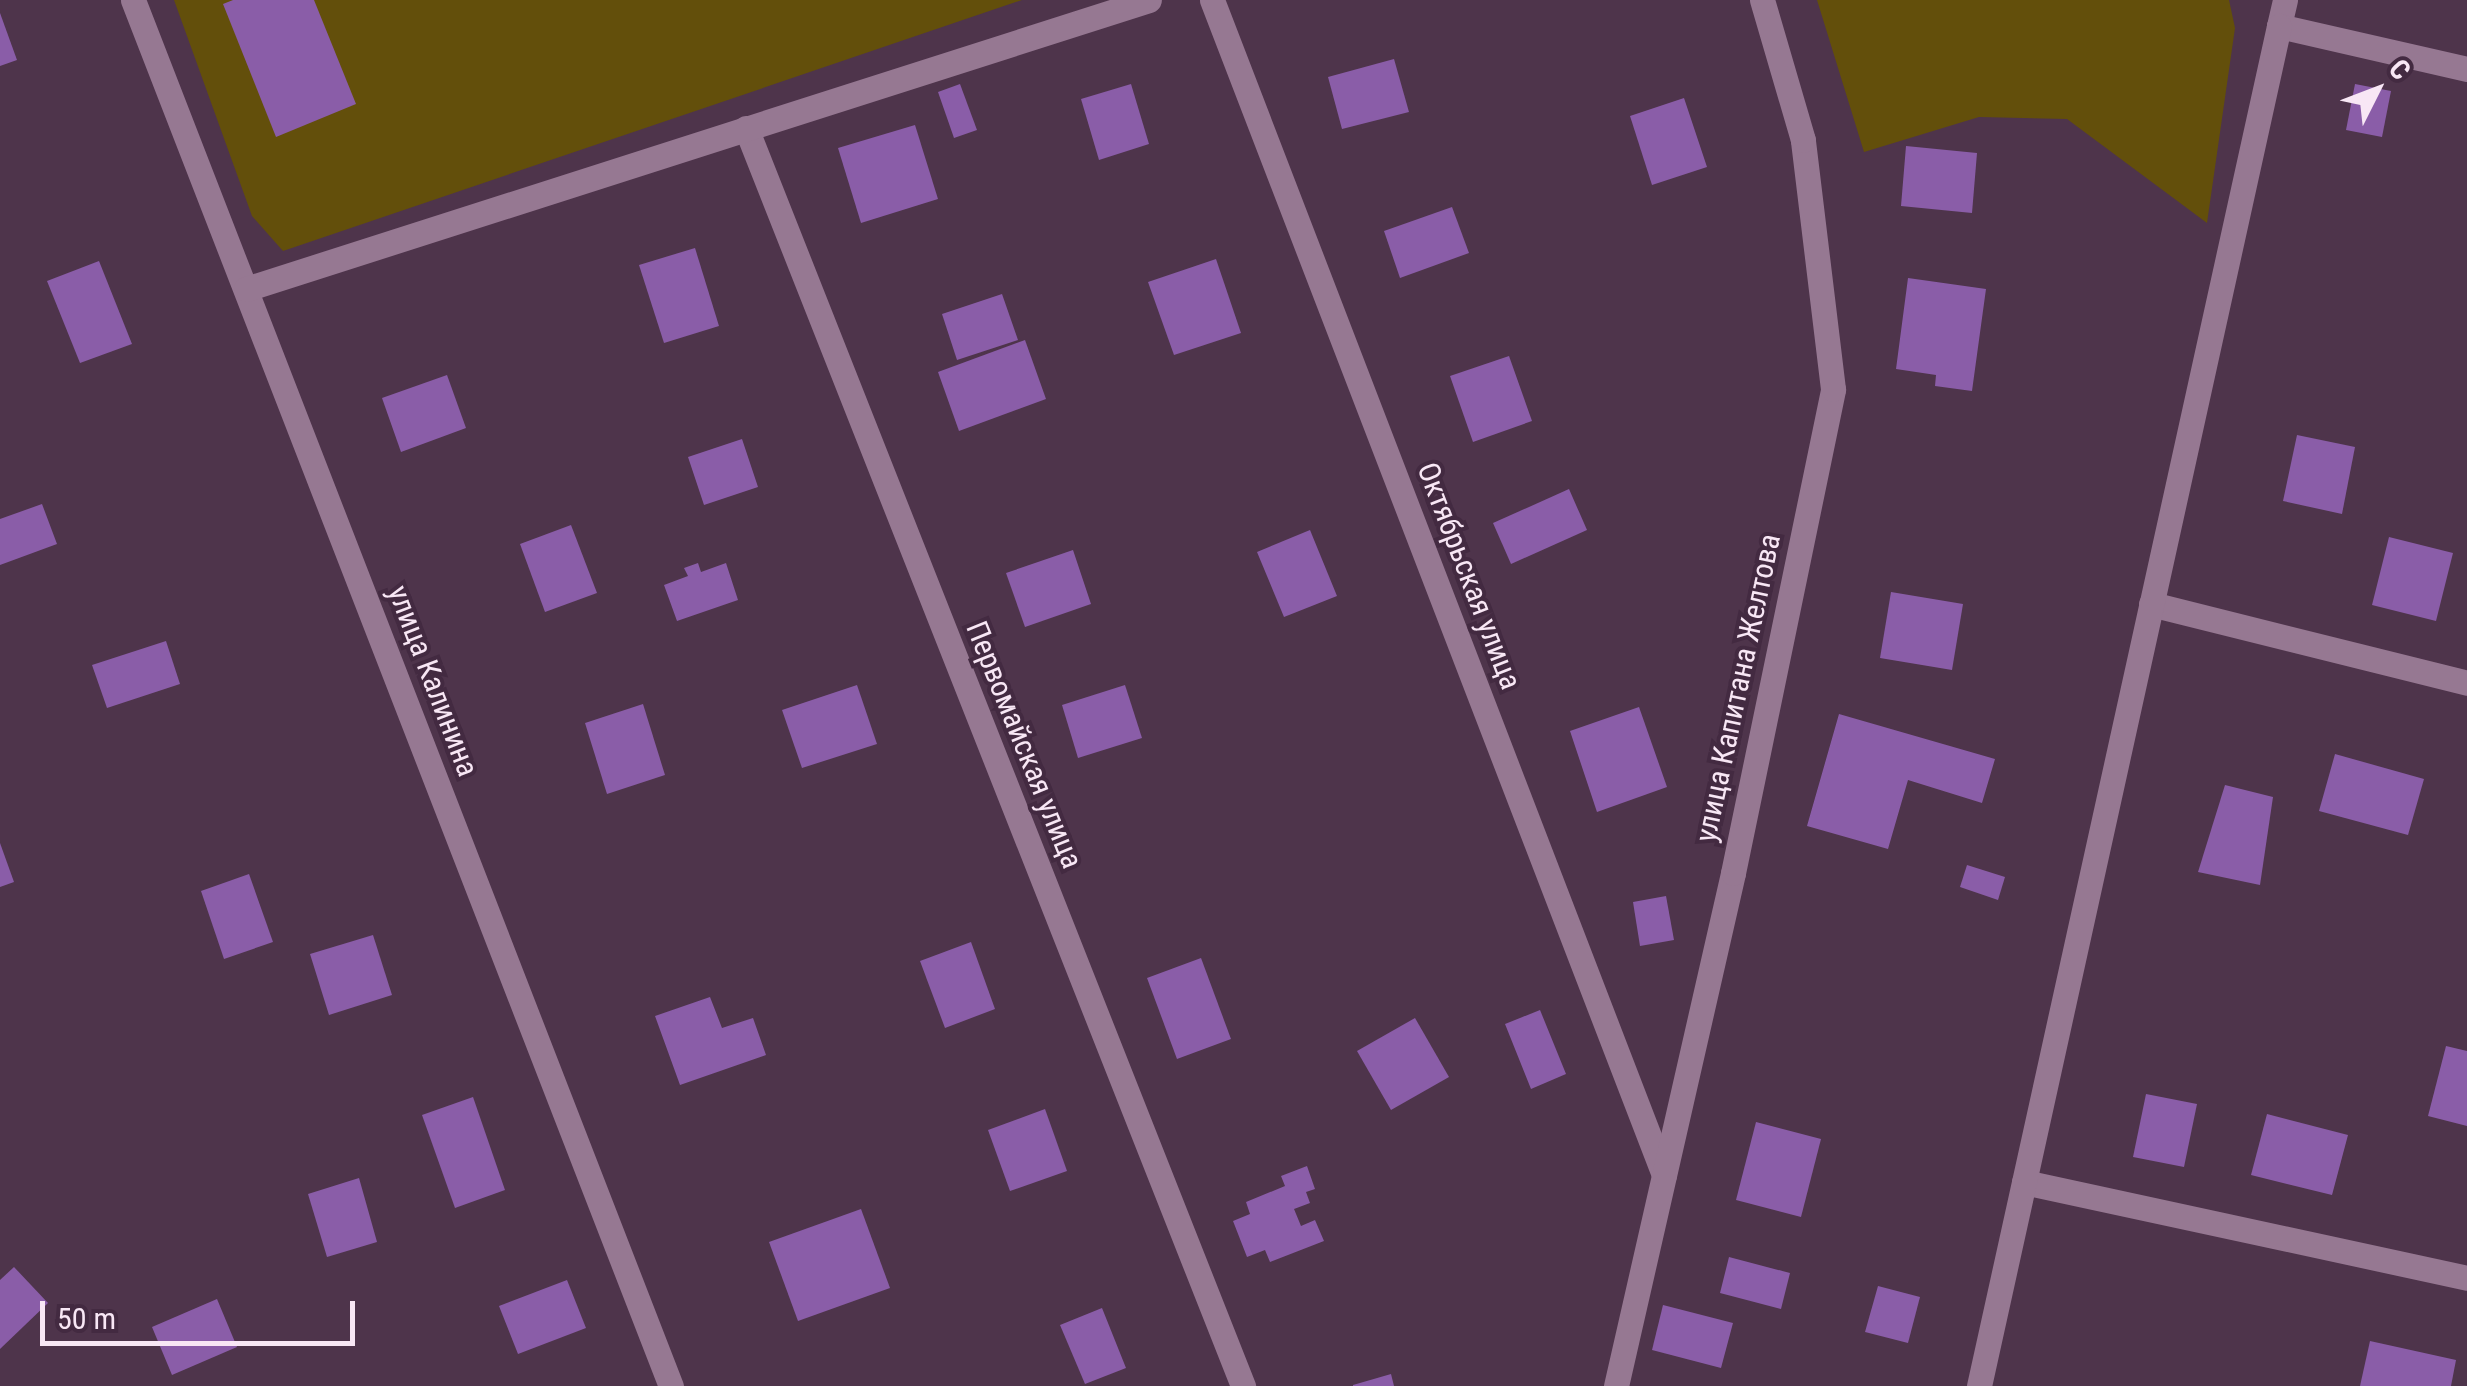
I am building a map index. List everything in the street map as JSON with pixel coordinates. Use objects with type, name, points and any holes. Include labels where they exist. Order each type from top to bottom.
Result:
[{"type":"street","name":"улица Калинина","points":[[134,0],[672,1386]]},
{"type":"street","points":[[246,289],[1149,0]]},
{"type":"street","name":"Октябрьская улица","points":[[1212,0],[1664,1175]]},
{"type":"street","name":"улица Капитана Желтова","points":[[1616,1386],[1833,389],[1803,140],[1762,0]]},
{"type":"street","points":[[1978,1386],[2285,0]]},
{"type":"street","points":[[2280,26],[2467,70]]},
{"type":"street","name":"Первомайская улица","points":[[746,128],[1243,1386]]},
{"type":"street","points":[[2151,604],[2467,683]]},
{"type":"street","points":[[2024,1182],[2467,1278]]},
{"type":"shaded area","points":[[174,0],[1022,0],[283,251],[252,216]]},
{"type":"shaded area","points":[[1817,0],[2229,0],[2235,28],[2207,223],[2067,119],[1979,117],[1864,152]]},
{"type":"building","points":[[233,0],[314,0],[356,104],[276,137],[223,4]]},
{"type":"building","points":[[0,13],[17,60],[0,66]]},
{"type":"building","points":[[1394,59],[1409,112],[1342,129],[1328,77]]},
{"type":"building","points":[[960,84],[977,130],[954,138],[938,92]]},
{"type":"building","points":[[1131,84],[1149,144],[1099,160],[1081,99]]},
{"type":"building","points":[[2355,84],[2391,91],[2382,137],[2346,130]]},
{"type":"building","points":[[1684,98],[1707,167],[1652,185],[1630,116]]},
{"type":"building","points":[[915,125],[938,199],[861,223],[838,148]]},
{"type":"building","points":[[1906,146],[1977,153],[1972,213],[1901,206]]},
{"type":"building","points":[[1452,207],[1469,253],[1400,278],[1384,231]]},
{"type":"building","points":[[695,248],[719,326],[664,343],[639,265]]},
{"type":"building","points":[[1216,259],[1241,333],[1174,355],[1148,282]]},
{"type":"building","points":[[99,261],[132,344],[80,363],[47,281]]},
{"type":"building","points":[[1908,278],[1986,289],[1972,391],[1935,386],[1936,375],[1896,369]]},
{"type":"building","points":[[1002,294],[1018,340],[957,360],[942,314]]},
{"type":"building","points":[[1025,340],[1046,399],[959,431],[938,372]]},
{"type":"building","points":[[1509,356],[1532,421],[1473,442],[1450,376]]},
{"type":"building","points":[[447,375],[466,428],[401,452],[382,398]]},
{"type":"building","points":[[2297,435],[2355,447],[2342,514],[2283,501]]},
{"type":"building","points":[[742,439],[758,487],[704,505],[688,457]]},
{"type":"building","points":[[1569,489],[1587,530],[1511,564],[1493,523]]},
{"type":"building","points":[[42,504],[57,544],[0,565],[0,519]]},
{"type":"building","points":[[571,525],[597,593],[545,612],[520,544]]},
{"type":"building","points":[[1310,530],[1337,596],[1284,617],[1257,552]]},
{"type":"building","points":[[2389,537],[2453,553],[2436,621],[2372,605]]},
{"type":"building","points":[[1073,550],[1091,604],[1025,627],[1006,573]]},
{"type":"building","points":[[698,563],[701,572],[726,563],[738,600],[677,621],[664,585],[688,576],[684,568]]},
{"type":"building","points":[[1891,592],[1963,604],[1952,670],[1880,658]]},
{"type":"building","points":[[166,641],[180,684],[107,708],[92,665]]},
{"type":"building","points":[[857,685],[877,744],[802,768],[782,710]]},
{"type":"building","points":[[1125,685],[1142,738],[1078,758],[1062,705]]},
{"type":"building","points":[[643,704],[665,775],[607,794],[585,723]]},
{"type":"building","points":[[1639,707],[1667,787],[1597,812],[1570,731]]},
{"type":"building","points":[[1839,714],[1995,759],[1982,803],[1908,780],[1888,849],[1807,826]]},
{"type":"building","points":[[2335,754],[2424,779],[2408,835],[2319,811]]},
{"type":"building","points":[[2225,785],[2273,797],[2260,885],[2198,872]]},
{"type":"building","points":[[0,843],[14,882],[0,887]]},
{"type":"building","points":[[1967,865],[2005,877],[1998,900],[1960,887]]},
{"type":"building","points":[[249,874],[273,942],[224,959],[201,891]]},
{"type":"building","points":[[1666,896],[1674,940],[1640,946],[1633,902]]},
{"type":"building","points":[[373,935],[392,995],[329,1015],[310,954]]},
{"type":"building","points":[[971,942],[995,1009],[945,1028],[920,961]]},
{"type":"building","points":[[1201,958],[1231,1039],[1177,1059],[1147,978]]},
{"type":"building","points":[[710,997],[722,1028],[753,1018],[766,1055],[680,1085],[655,1016]]},
{"type":"building","points":[[1540,1010],[1566,1074],[1531,1089],[1505,1024]]},
{"type":"building","points":[[1415,1018],[1449,1077],[1391,1110],[1357,1051]]},
{"type":"building","points":[[2446,1046],[2467,1051],[2467,1126],[2428,1116]]},
{"type":"building","points":[[2146,1094],[2197,1104],[2184,1167],[2133,1157]]},
{"type":"building","points":[[473,1097],[505,1190],[455,1208],[422,1115]]},
{"type":"building","points":[[1045,1109],[1067,1171],[1010,1191],[988,1130]]},
{"type":"building","points":[[2267,1114],[2348,1135],[2332,1195],[2251,1175]]},
{"type":"building","points":[[1756,1122],[1821,1139],[1801,1217],[1736,1200]]},
{"type":"building","points":[[1307,1166],[1315,1189],[1306,1192],[1310,1203],[1294,1209],[1301,1226],[1315,1220],[1324,1241],[1270,1262],[1265,1250],[1247,1257],[1233,1221],[1250,1214],[1246,1202],[1285,1186],[1281,1176]]},
{"type":"building","points":[[359,1178],[377,1242],[327,1257],[308,1194]]},
{"type":"building","points":[[861,1209],[890,1288],[798,1321],[769,1242]]},
{"type":"building","points":[[1729,1257],[1790,1273],[1781,1309],[1720,1293]]},
{"type":"building","points":[[14,1267],[48,1303],[0,1349],[0,1280]]},
{"type":"building","points":[[567,1280],[586,1328],[518,1354],[499,1306]]},
{"type":"building","points":[[1878,1286],[1920,1297],[1908,1343],[1865,1332]]},
{"type":"building","points":[[217,1299],[237,1347],[172,1375],[152,1327]]},
{"type":"building","points":[[1663,1305],[1733,1323],[1721,1368],[1652,1350]]},
{"type":"building","points":[[1102,1308],[1126,1368],[1085,1384],[1060,1325]]},
{"type":"building","points":[[2370,1341],[2456,1360],[2451,1386],[2360,1386]]},
{"type":"building","points":[[1391,1374],[1394,1386],[1353,1386],[1353,1385]]}]
